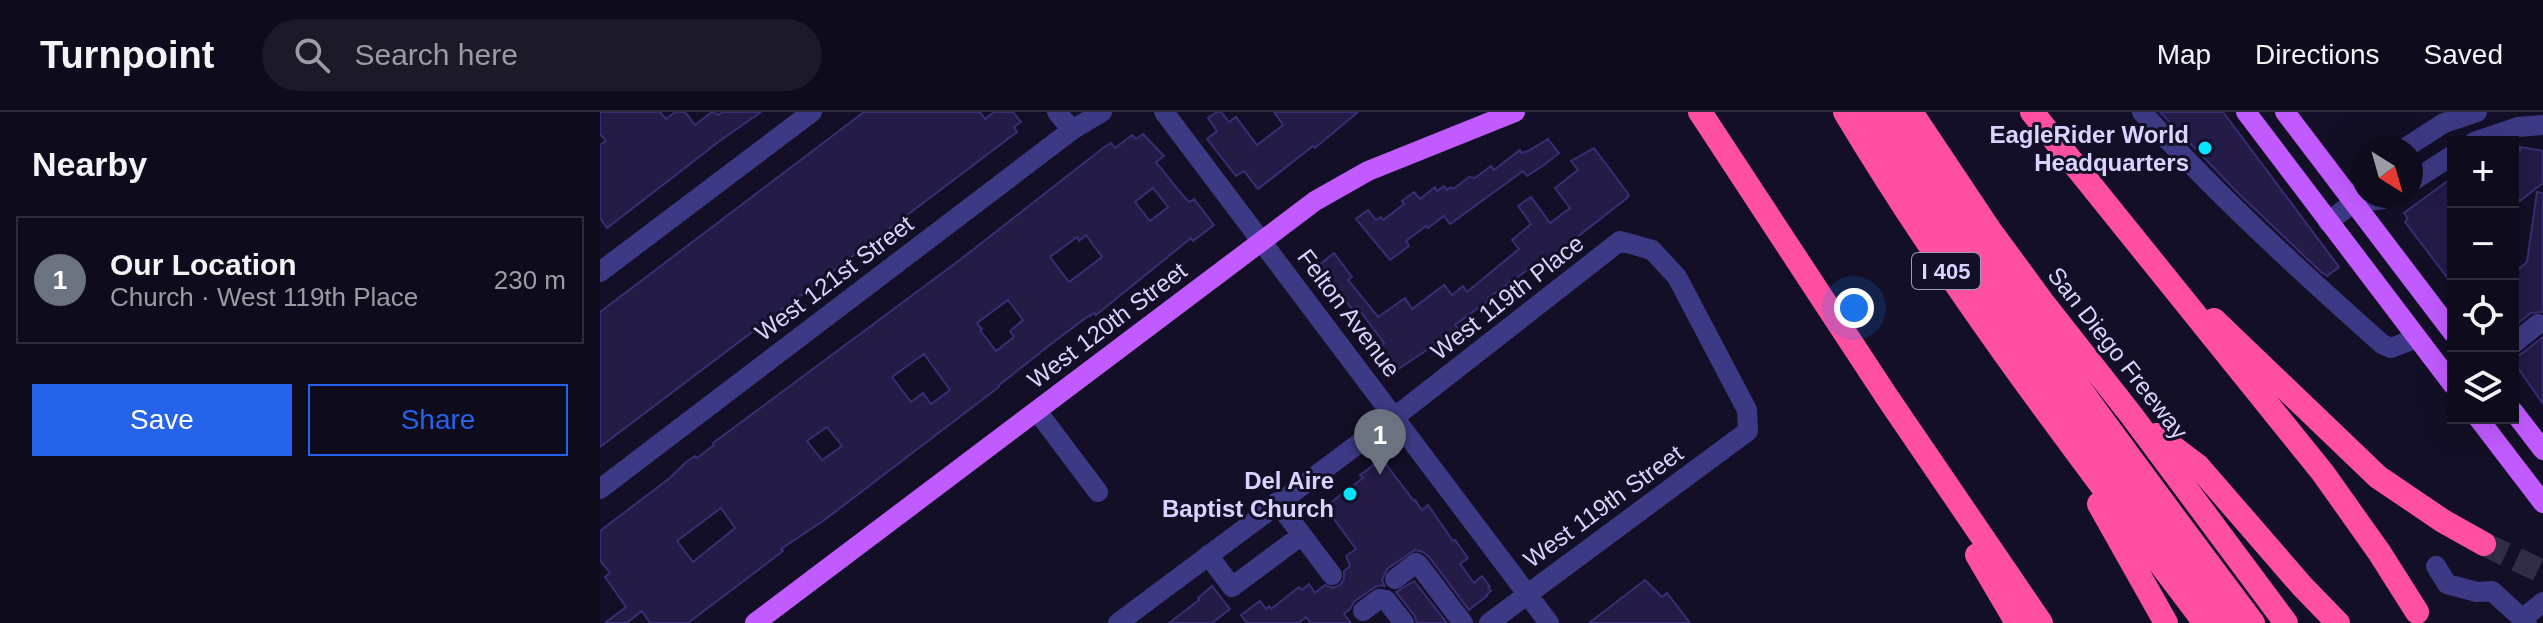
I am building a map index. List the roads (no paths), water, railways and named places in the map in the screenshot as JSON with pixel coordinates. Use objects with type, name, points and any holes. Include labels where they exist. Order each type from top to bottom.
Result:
[{"type":"highway","points":[[1700,112],[1887,397],[2041,623]]},
{"type":"highway","name":"I 405","points":[[1845,112],[1940,263],[2055,425],[2205,623]]},
{"type":"highway","points":[[1868,112],[1946,237],[2034,363],[2228,623]]},
{"type":"highway","points":[[1887,112],[1970,236],[2094,410],[2253,623]]},
{"type":"highway","name":"San Diego Freeway","points":[[1911,112],[2035,292],[2286,623]]},
{"type":"highway","points":[[2032,112],[2341,497],[2417,612]]},
{"type":"highway","points":[[2151,261],[2286,386],[2346,449],[2378,477],[2443,521],[2484,544]]},
{"type":"highway","points":[[1887,397],[2017,623]]},
{"type":"highway","points":[[2132,416],[2198,466],[2338,623]]},
{"type":"highway","points":[[2055,425],[2166,623]]},
{"type":"main road","name":"West 120th Street","points":[[755,623],[1315,201],[1368,171],[1472,122],[1515,112]]},
{"type":"main road","points":[[2246,112],[2447,377]]},
{"type":"main road","points":[[2285,112],[2351,200]]},
{"type":"main road","points":[[2357,208],[2447,325]]},
{"type":"main road","points":[[2519,419],[2543,450]]},
{"type":"main road","points":[[2483,424],[2543,503]]},
{"type":"street","points":[[600,272],[812,112]]},
{"type":"street","points":[[1057,112],[1072,130]]},
{"type":"street","name":"West 121st Street","points":[[600,489],[1072,130],[1102,112]]},
{"type":"street","name":"Felton Avenue","points":[[1164,112],[1549,623]]},
{"type":"street","points":[[2142,112],[2204,179],[2382,344],[2391,348],[2417,338]]},
{"type":"street","points":[[2423,136],[2444,123],[2477,112]]},
{"type":"street","points":[[2492,136],[2518,127],[2543,125]]},
{"type":"street","points":[[2423,174],[2447,159]]},
{"type":"street","points":[[2328,222],[2351,205]]},
{"type":"street","name":"West 119th Place","points":[[1118,623],[1395,416],[1620,241],[1652,250],[1677,277],[1747,410],[1748,431]]},
{"type":"street","points":[[2519,339],[2538,324]]},
{"type":"street","points":[[1037,411],[1098,492]]},
{"type":"street","name":"West 119th Street","points":[[1489,623],[1748,431]]},
{"type":"street","points":[[1277,502],[1332,575]]},
{"type":"street","points":[[1208,555],[1232,587],[1302,535]]},
{"type":"street","points":[[1395,579],[1416,563],[1463,623]]},
{"type":"street","points":[[2436,566],[2447,584],[2477,592],[2492,591],[2524,621],[2543,602]]},
{"type":"street","points":[[1363,611],[1379,599],[1386,600],[1404,623]]},
{"type":"tunnel","points":[[2484,544],[2543,572]]},
{"type":"place","name":"EagleRider World Headquarters","points":[[2205,148]]},
{"type":"place","name":"Our Location","points":[[1380,475]]},
{"type":"place","name":"Del Aire Baptist Church","points":[[1350,494]]}]
